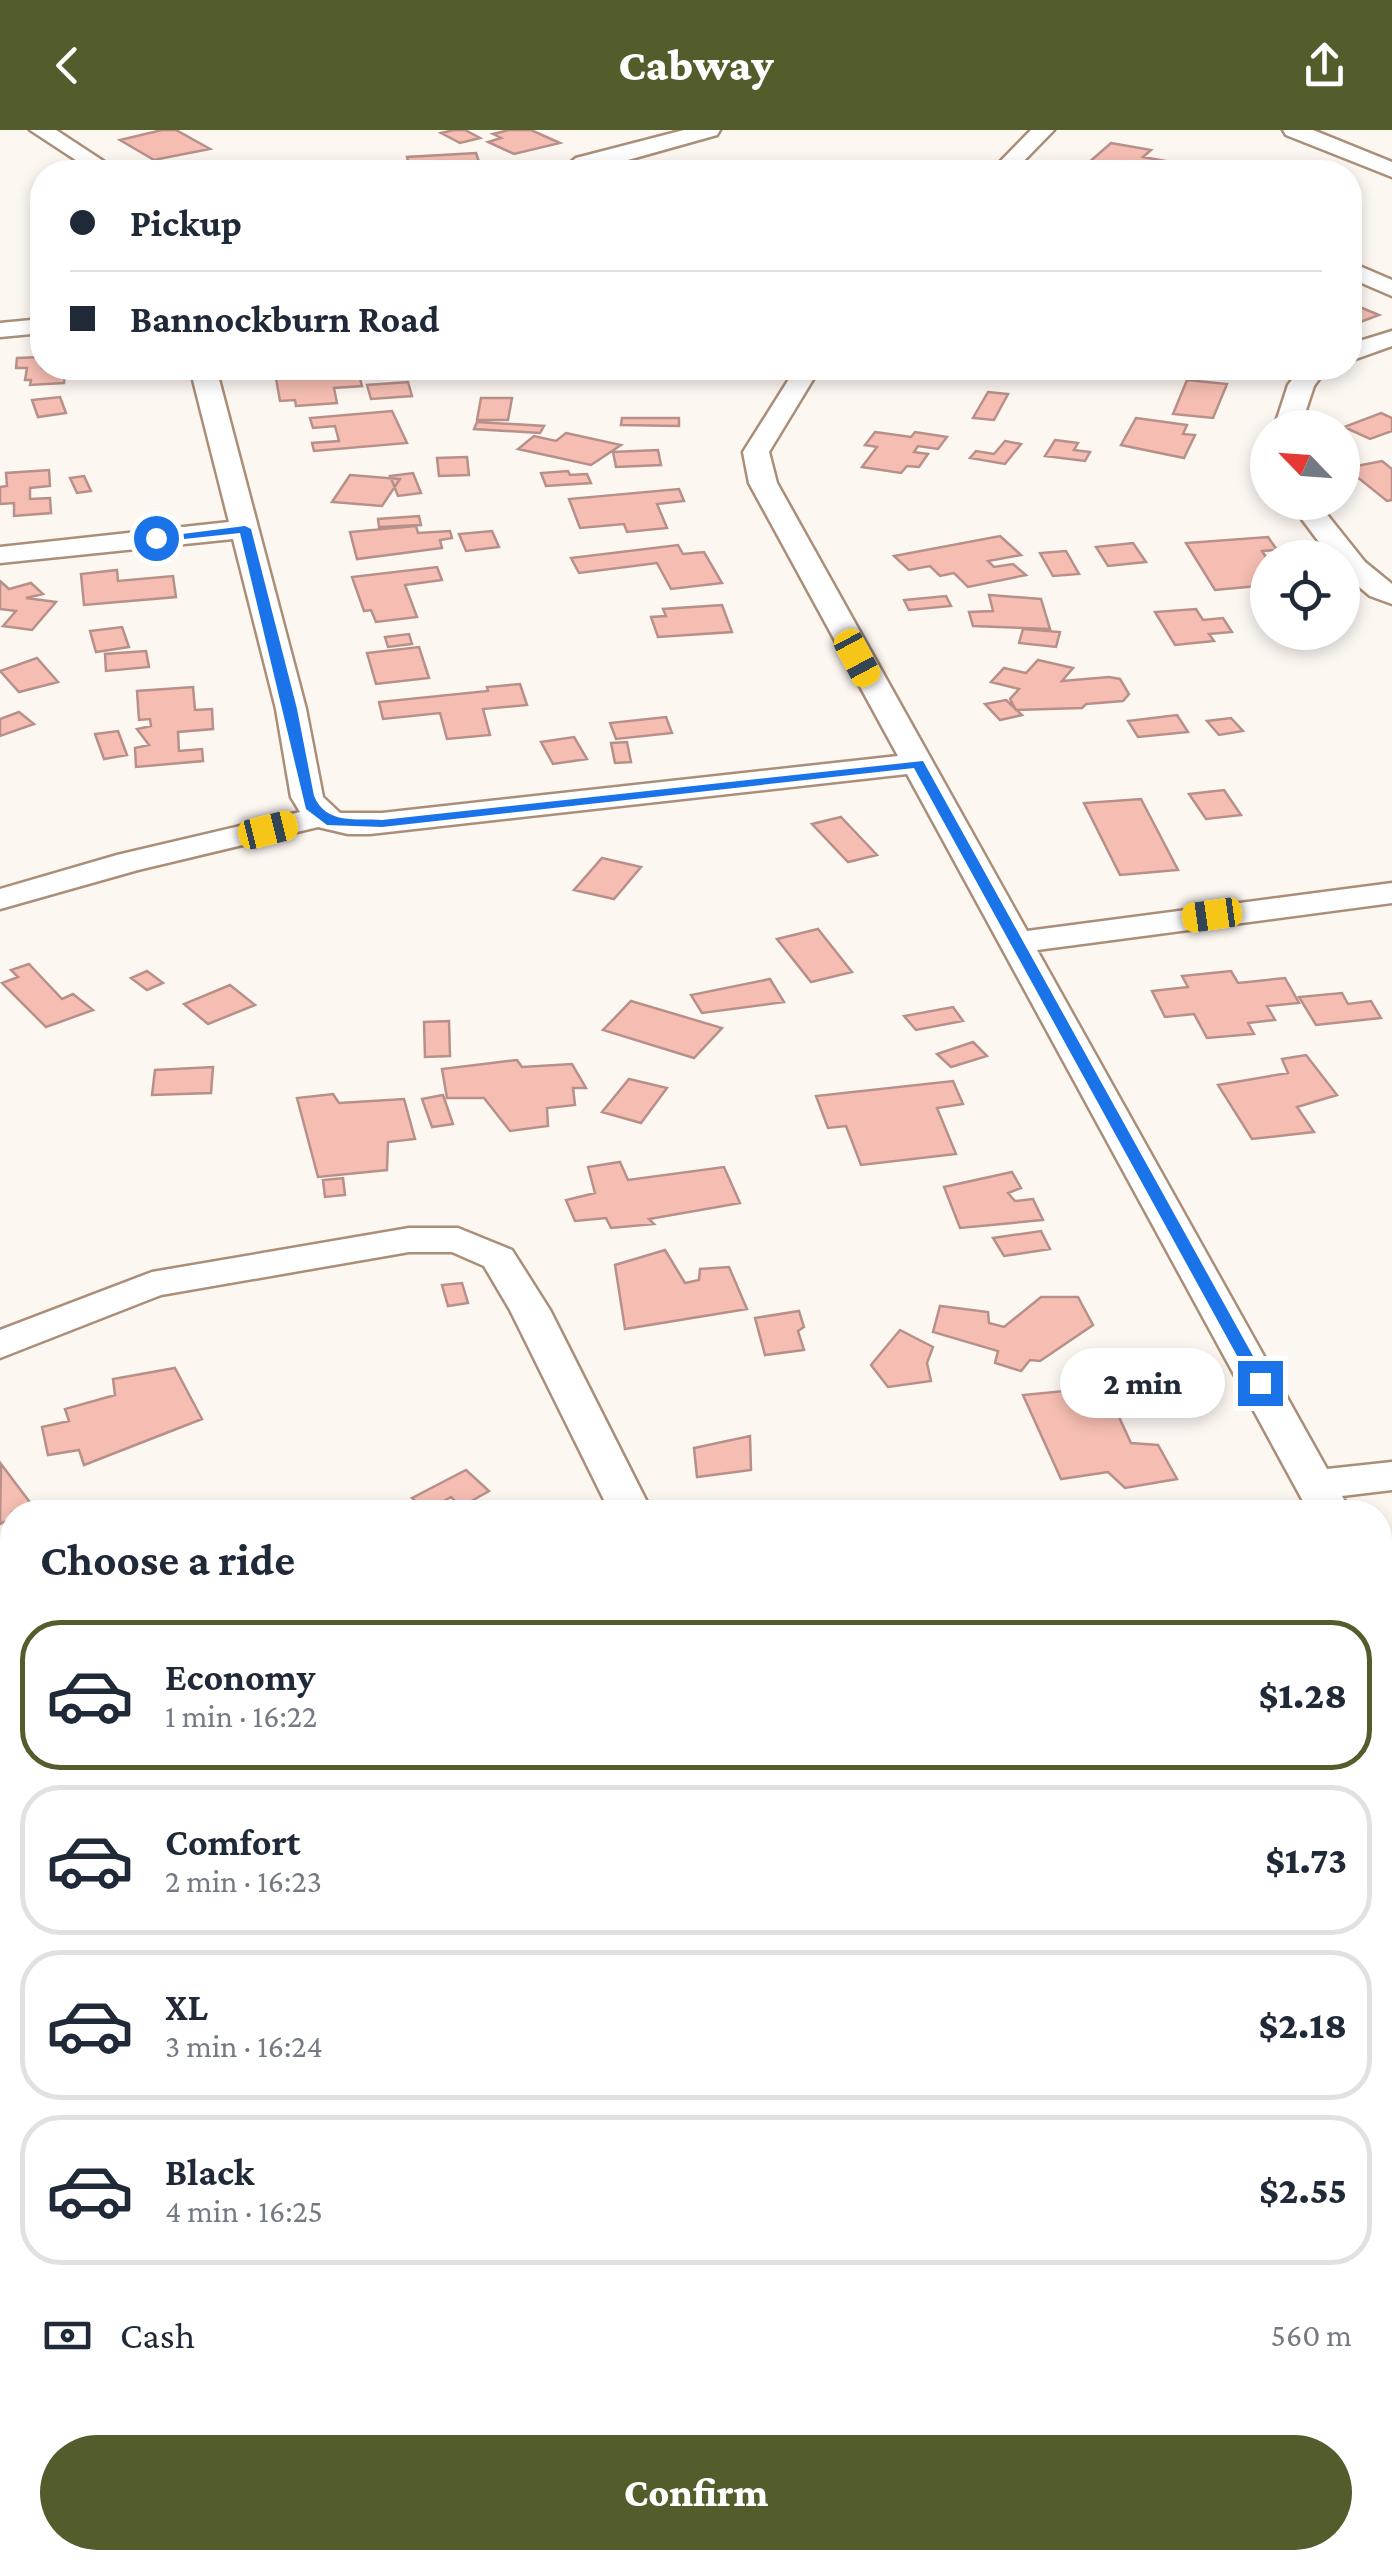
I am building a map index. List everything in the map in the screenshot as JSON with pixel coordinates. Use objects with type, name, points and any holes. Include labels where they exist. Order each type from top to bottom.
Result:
[{"type":"street","points":[[595,160],[708,130]]},
{"type":"street","points":[[1012,160],[1043,130]]},
{"type":"street","points":[[1294,130],[1392,170]]},
{"type":"street","points":[[45,131],[91,160]]},
{"type":"street","points":[[1362,275],[1392,289]]},
{"type":"street","points":[[0,330],[30,327]]},
{"type":"street","points":[[1362,349],[1392,338]]},
{"type":"street","points":[[207,380],[291,709],[303,782],[312,809],[320,817],[343,824],[382,824],[918,763]]},
{"type":"street","points":[[800,380],[759,446],[758,470],[874,688],[1323,1498],[1392,1476]]},
{"type":"street","points":[[1293,410],[1304,380]]},
{"type":"street","points":[[1317,520],[1366,579],[1392,594]]},
{"type":"street","points":[[0,555],[245,529]]},
{"type":"street","points":[[0,899],[129,862],[320,817]]},
{"type":"street","points":[[1018,942],[1392,893]]},
{"type":"street","points":[[0,1345],[136,1290],[196,1274],[409,1240],[442,1238],[468,1242],[498,1258],[530,1310],[624,1500]]},
{"type":"building","points":[[176,130],[210,149],[154,160],[120,140]]},
{"type":"building","points":[[465,130],[480,138],[460,143],[441,133]]},
{"type":"building","points":[[531,130],[560,143],[514,154],[488,142],[501,138],[493,134]]},
{"type":"building","points":[[1111,143],[1151,150],[1143,157],[1160,160],[1092,160]]},
{"type":"building","points":[[476,153],[478,160],[408,160],[407,157]]},
{"type":"building","points":[[1362,308],[1379,315],[1362,321]]},
{"type":"building","points":[[30,357],[30,380],[25,380],[27,368],[16,368],[17,358]]},
{"type":"building","points":[[31,380],[64,380],[64,383],[30,385]]},
{"type":"building","points":[[276,380],[360,380],[362,386],[334,388],[337,403],[296,406],[295,400],[280,401]]},
{"type":"building","points":[[1187,380],[1227,384],[1213,418],[1173,414]]},
{"type":"building","points":[[408,382],[412,396],[371,399],[367,385]]},
{"type":"building","points":[[988,392],[1008,394],[994,420],[973,418]]},
{"type":"building","points":[[60,397],[66,413],[38,417],[32,400]]},
{"type":"building","points":[[481,398],[512,398],[508,420],[477,420]]},
{"type":"building","points":[[392,411],[407,443],[314,451],[312,443],[339,441],[335,426],[313,428],[310,418]]},
{"type":"building","points":[[1381,413],[1392,418],[1392,431],[1370,439],[1360,434],[1360,421]]},
{"type":"building","points":[[622,418],[679,418],[679,426],[621,425]]},
{"type":"building","points":[[1136,418],[1187,425],[1183,434],[1195,435],[1184,458],[1121,445]]},
{"type":"building","points":[[477,422],[544,426],[540,433],[474,429]]},
{"type":"building","points":[[875,432],[947,437],[938,449],[918,446],[914,452],[928,454],[919,467],[907,466],[901,473],[862,467],[877,447],[865,445]]},
{"type":"building","points":[[566,433],[621,445],[591,465],[518,449],[534,436],[556,441]]},
{"type":"building","points":[[1055,440],[1078,443],[1074,450],[1090,452],[1085,461],[1045,456]]},
{"type":"building","points":[[1005,441],[1021,444],[1005,464],[970,458],[976,451],[994,454]]},
{"type":"building","points":[[658,450],[661,465],[616,467],[613,452]]},
{"type":"building","points":[[467,457],[469,475],[439,476],[437,458]]},
{"type":"building","points":[[1382,461],[1392,469],[1392,500],[1387,501],[1360,479],[1360,465]]},
{"type":"building","points":[[49,470],[50,486],[30,488],[30,499],[50,498],[51,513],[14,516],[14,503],[0,504],[0,487],[7,486],[6,473]]},
{"type":"building","points":[[568,471],[570,475],[587,474],[591,483],[546,486],[541,473]]},
{"type":"building","points":[[413,473],[421,493],[398,496],[390,476]]},
{"type":"building","points":[[350,475],[400,479],[382,506],[332,502]]},
{"type":"building","points":[[84,476],[91,491],[77,493],[70,478]]},
{"type":"building","points":[[679,489],[684,501],[657,504],[667,528],[627,532],[624,524],[580,528],[569,499]]},
{"type":"building","points":[[419,516],[421,525],[379,527],[378,519]]},
{"type":"building","points":[[416,526],[418,533],[450,531],[452,538],[440,540],[442,548],[357,559],[350,532]]},
{"type":"building","points":[[492,531],[499,547],[466,551],[459,534]]},
{"type":"building","points":[[1000,536],[1021,555],[988,561],[994,567],[1013,564],[1026,575],[968,587],[954,573],[940,576],[930,566],[909,570],[894,556]]},
{"type":"building","points":[[1268,537],[1270,540],[1250,540],[1250,587],[1215,590],[1186,543]]},
{"type":"building","points":[[1133,543],[1146,562],[1108,566],[1096,547]]},
{"type":"building","points":[[678,545],[683,554],[704,552],[722,583],[671,589],[657,563],[579,573],[571,558]]},
{"type":"building","points":[[1066,551],[1079,574],[1053,576],[1040,553]]},
{"type":"building","points":[[437,567],[442,580],[405,585],[417,617],[376,622],[371,610],[364,611],[352,577]]},
{"type":"building","points":[[117,570],[118,581],[173,576],[176,597],[84,605],[81,574]]},
{"type":"building","points":[[0,581],[9,589],[31,583],[43,594],[26,598],[56,602],[32,630],[3,626],[16,611],[0,609]]},
{"type":"building","points":[[989,595],[1041,599],[1050,629],[973,626],[969,612],[993,611]]},
{"type":"building","points":[[946,596],[951,606],[909,610],[904,600]]},
{"type":"building","points":[[722,605],[732,632],[658,637],[651,617],[666,616],[663,609]]},
{"type":"building","points":[[1196,609],[1203,620],[1223,618],[1232,632],[1209,634],[1214,641],[1175,645],[1155,612]]},
{"type":"building","points":[[122,627],[129,647],[96,652],[90,631]]},
{"type":"building","points":[[1023,629],[1060,632],[1056,647],[1019,643]]},
{"type":"building","points":[[409,634],[412,644],[388,647],[385,637]]},
{"type":"building","points":[[419,647],[429,678],[376,684],[367,653]]},
{"type":"building","points":[[146,651],[149,667],[106,671],[105,654]]},
{"type":"building","points":[[37,658],[58,682],[19,692],[0,671]]},
{"type":"building","points":[[1038,660],[1073,668],[1062,681],[1120,679],[1129,694],[1123,701],[1086,704],[1082,708],[1016,710],[1010,699],[1019,689],[991,682],[1004,668],[1026,673]]},
{"type":"building","points":[[520,684],[527,705],[483,709],[490,735],[447,739],[440,713],[383,719],[379,702],[488,691],[487,687]]},
{"type":"building","points":[[193,687],[195,710],[212,709],[213,729],[178,732],[179,751],[202,749],[203,761],[136,767],[135,748],[149,745],[137,729],[151,726],[150,719],[139,720],[137,691]]},
{"type":"building","points":[[1006,700],[1022,715],[1000,720],[985,704]]},
{"type":"building","points":[[19,712],[34,724],[0,736],[0,719]]},
{"type":"building","points":[[1177,715],[1188,732],[1138,737],[1128,721]]},
{"type":"building","points":[[666,717],[672,733],[616,739],[610,723]]},
{"type":"building","points":[[1231,718],[1243,731],[1219,735],[1207,721]]},
{"type":"building","points":[[118,731],[127,755],[104,759],[95,734]]},
{"type":"building","points":[[574,737],[587,759],[553,764],[541,742]]},
{"type":"building","points":[[627,742],[631,762],[615,763],[611,743]]},
{"type":"building","points":[[1224,790],[1241,815],[1206,819],[1189,794]]},
{"type":"building","points":[[1141,799],[1178,870],[1120,875],[1084,803]]},
{"type":"building","points":[[841,817],[877,855],[848,862],[812,824]]},
{"type":"building","points":[[602,858],[641,867],[614,899],[574,890]]},
{"type":"building","points":[[818,929],[852,972],[811,982],[777,939]]},
{"type":"building","points":[[29,964],[62,999],[73,994],[93,1010],[46,1027],[2,983],[18,977],[11,970]]},
{"type":"building","points":[[147,971],[163,983],[147,990],[131,978]]},
{"type":"building","points":[[1231,971],[1238,983],[1285,978],[1299,1003],[1267,1006],[1275,1020],[1248,1023],[1254,1034],[1207,1038],[1194,1014],[1165,1017],[1152,991],[1188,987],[1182,976]]},
{"type":"building","points":[[770,979],[784,1002],[702,1013],[691,995]]},
{"type":"building","points":[[230,985],[255,1005],[208,1024],[184,1004]]},
{"type":"building","points":[[1342,993],[1348,1004],[1371,1001],[1381,1018],[1316,1025],[1299,997]]},
{"type":"building","points":[[631,1001],[722,1028],[694,1058],[603,1030]]},
{"type":"building","points":[[953,1007],[963,1021],[916,1030],[904,1016]]},
{"type":"building","points":[[449,1021],[450,1056],[425,1057],[424,1022]]},
{"type":"building","points":[[973,1042],[987,1056],[951,1067],[937,1054]]},
{"type":"building","points":[[1306,1055],[1337,1095],[1297,1107],[1314,1132],[1252,1139],[1218,1085],[1288,1073],[1282,1059]]},
{"type":"building","points":[[517,1060],[522,1067],[572,1064],[586,1088],[573,1088],[575,1105],[547,1108],[548,1126],[510,1131],[484,1098],[447,1098],[442,1069]]},
{"type":"building","points":[[213,1067],[211,1093],[152,1095],[155,1070]]},
{"type":"building","points":[[629,1079],[667,1088],[641,1123],[602,1112]]},
{"type":"building","points":[[953,1081],[963,1104],[937,1108],[956,1154],[861,1165],[846,1126],[828,1128],[816,1096]]},
{"type":"building","points":[[333,1094],[339,1103],[404,1099],[415,1139],[388,1142],[387,1170],[318,1177],[297,1098]]},
{"type":"building","points":[[443,1095],[453,1124],[432,1127],[422,1099]]},
{"type":"building","points":[[620,1162],[628,1180],[724,1167],[740,1203],[649,1219],[654,1224],[611,1228],[606,1218],[575,1221],[566,1200],[595,1193],[588,1167]]},
{"type":"building","points":[[1012,1172],[1021,1188],[1008,1193],[1015,1201],[1033,1199],[1043,1220],[960,1228],[944,1187]]},
{"type":"building","points":[[343,1178],[345,1195],[325,1197],[323,1180]]},
{"type":"building","points":[[1041,1231],[1050,1249],[1004,1256],[993,1238]]},
{"type":"building","points":[[665,1250],[685,1283],[699,1280],[700,1269],[729,1267],[747,1309],[625,1329],[615,1265]]},
{"type":"building","points":[[462,1283],[468,1303],[448,1306],[442,1285]]},
{"type":"building","points":[[1041,1297],[1078,1297],[1093,1325],[1040,1361],[1030,1360],[1021,1371],[995,1363],[998,1351],[933,1332],[940,1306],[988,1312],[989,1323],[1004,1327]]},
{"type":"building","points":[[799,1311],[804,1327],[798,1331],[804,1350],[765,1355],[755,1318]]},
{"type":"building","points":[[900,1330],[933,1347],[927,1363],[931,1381],[888,1387],[871,1365]]},
{"type":"building","points":[[175,1368],[202,1419],[84,1465],[79,1450],[48,1455],[42,1427],[69,1421],[65,1409],[115,1395],[113,1379]]},
{"type":"building","points":[[1105,1387],[1131,1443],[1158,1445],[1177,1479],[1125,1488],[1108,1472],[1061,1479],[1023,1395]]},
{"type":"building","points":[[750,1436],[751,1470],[697,1477],[694,1448]]},
{"type":"building","points":[[1,1464],[28,1500],[0,1500]]},
{"type":"building","points":[[466,1470],[489,1491],[473,1500],[412,1498]]},
{"type":"route","points":[[156,538],[245,529],[291,709],[307,796],[312,809],[327,821],[382,824],[918,763],[1260,1383]]}]
